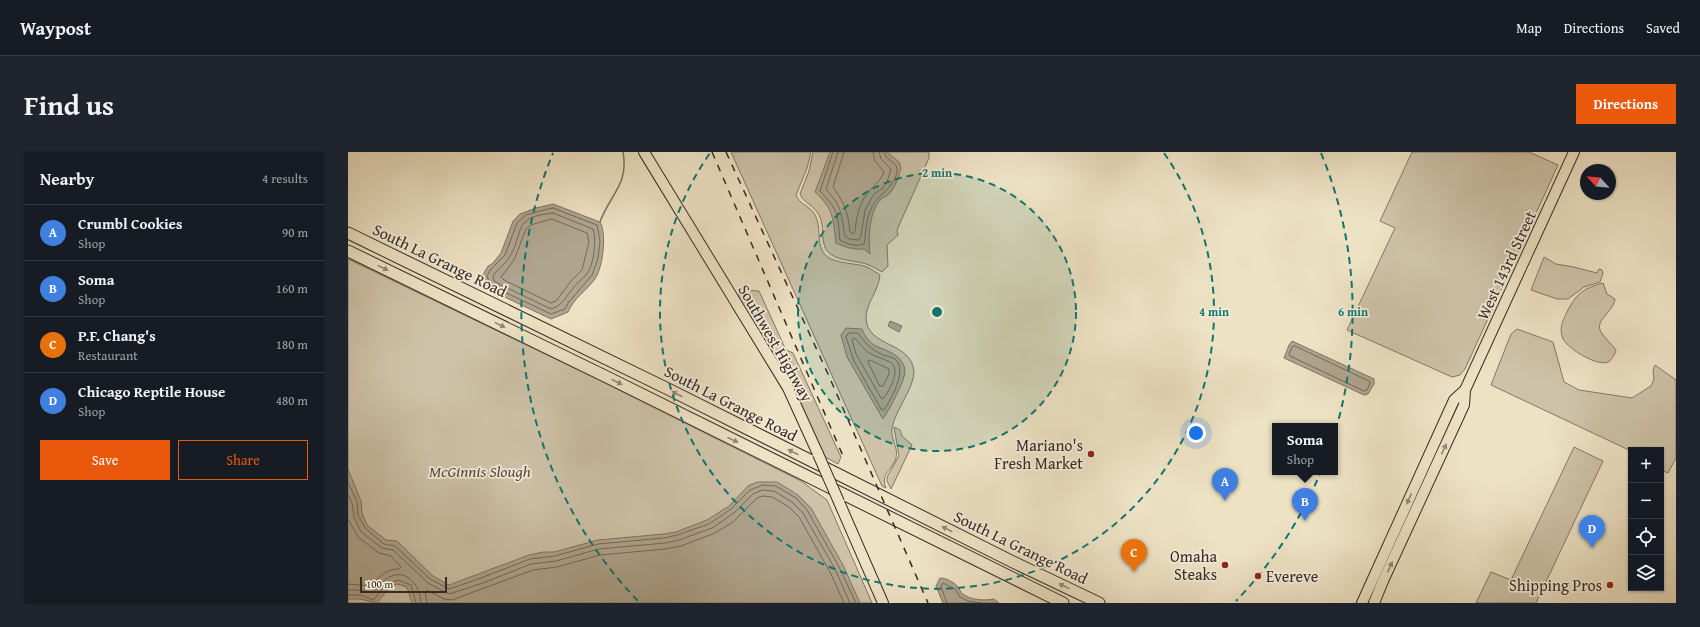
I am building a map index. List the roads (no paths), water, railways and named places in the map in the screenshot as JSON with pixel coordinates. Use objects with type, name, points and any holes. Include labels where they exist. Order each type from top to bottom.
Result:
[{"type":"highway","name":"South La Grange Road","points":[[348,233],[661,385],[1013,562],[1099,603]]},
{"type":"highway","name":"South La Grange Road","points":[[348,251],[611,378],[1064,603]]},
{"type":"main road","name":"Southwest Highway","points":[[644,152],[788,388],[883,603]]},
{"type":"main road","name":"West 143rd Street","points":[[1374,603],[1464,405],[1465,390],[1574,152]]},
{"type":"main road","name":"West 143rd Street","points":[[1362,603],[1454,400],[1465,390]]},
{"type":"water","points":[[830,152],[887,152],[899,162],[901,168],[895,185],[889,194],[881,199],[874,211],[869,233],[870,254],[864,249],[849,248],[836,243],[832,215],[826,204],[815,192]]},
{"type":"water","points":[[553,204],[600,222],[604,242],[602,259],[595,279],[573,303],[568,312],[551,319],[496,293],[487,287],[483,275],[488,266],[492,264],[501,253],[513,221],[520,214]]},
{"type":"water","points":[[890,321],[902,326],[899,332],[888,326]]},
{"type":"water","points":[[846,328],[862,329],[865,336],[872,344],[897,356],[904,366],[905,371],[900,388],[883,419],[847,357],[841,335]]},
{"type":"water","points":[[1292,341],[1374,379],[1374,384],[1368,394],[1364,395],[1284,358]]},
{"type":"water","points":[[348,469],[361,501],[362,513],[367,525],[386,540],[397,541],[433,576],[449,585],[529,555],[543,552],[554,552],[598,540],[676,532],[707,520],[729,506],[748,486],[757,482],[777,482],[798,495],[811,508],[843,565],[860,603],[412,603],[407,587],[397,584],[390,587],[377,603],[360,599],[348,599]]},
{"type":"water","points":[[940,578],[947,579],[954,583],[962,593],[970,598],[982,600],[994,599],[999,603],[943,603],[936,586]]},
{"type":"waterway","points":[[600,222],[621,181],[624,163],[623,152]]},
{"type":"railway","points":[[712,152],[843,456]]},
{"type":"railway","points":[[726,152],[828,374],[928,603]]},
{"type":"place","name":"Mariano's Fresh Market","points":[[1091,454]]},
{"type":"place","name":"Crumbl Cookies","points":[[1225,501]]},
{"type":"place","name":"Soma","points":[[1305,521]]},
{"type":"place","name":"Chicago Reptile House","points":[[1592,548]]},
{"type":"place","name":"Omaha Steaks","points":[[1225,565]]},
{"type":"place","name":"P.F. Chang's","points":[[1134,572]]},
{"type":"place","name":"Evereve","points":[[1258,576]]},
{"type":"place","name":"Shipping Pros","points":[[1610,585]]},
{"type":"park label","name":"McGinnis Slough","points":[[480,471]]}]
